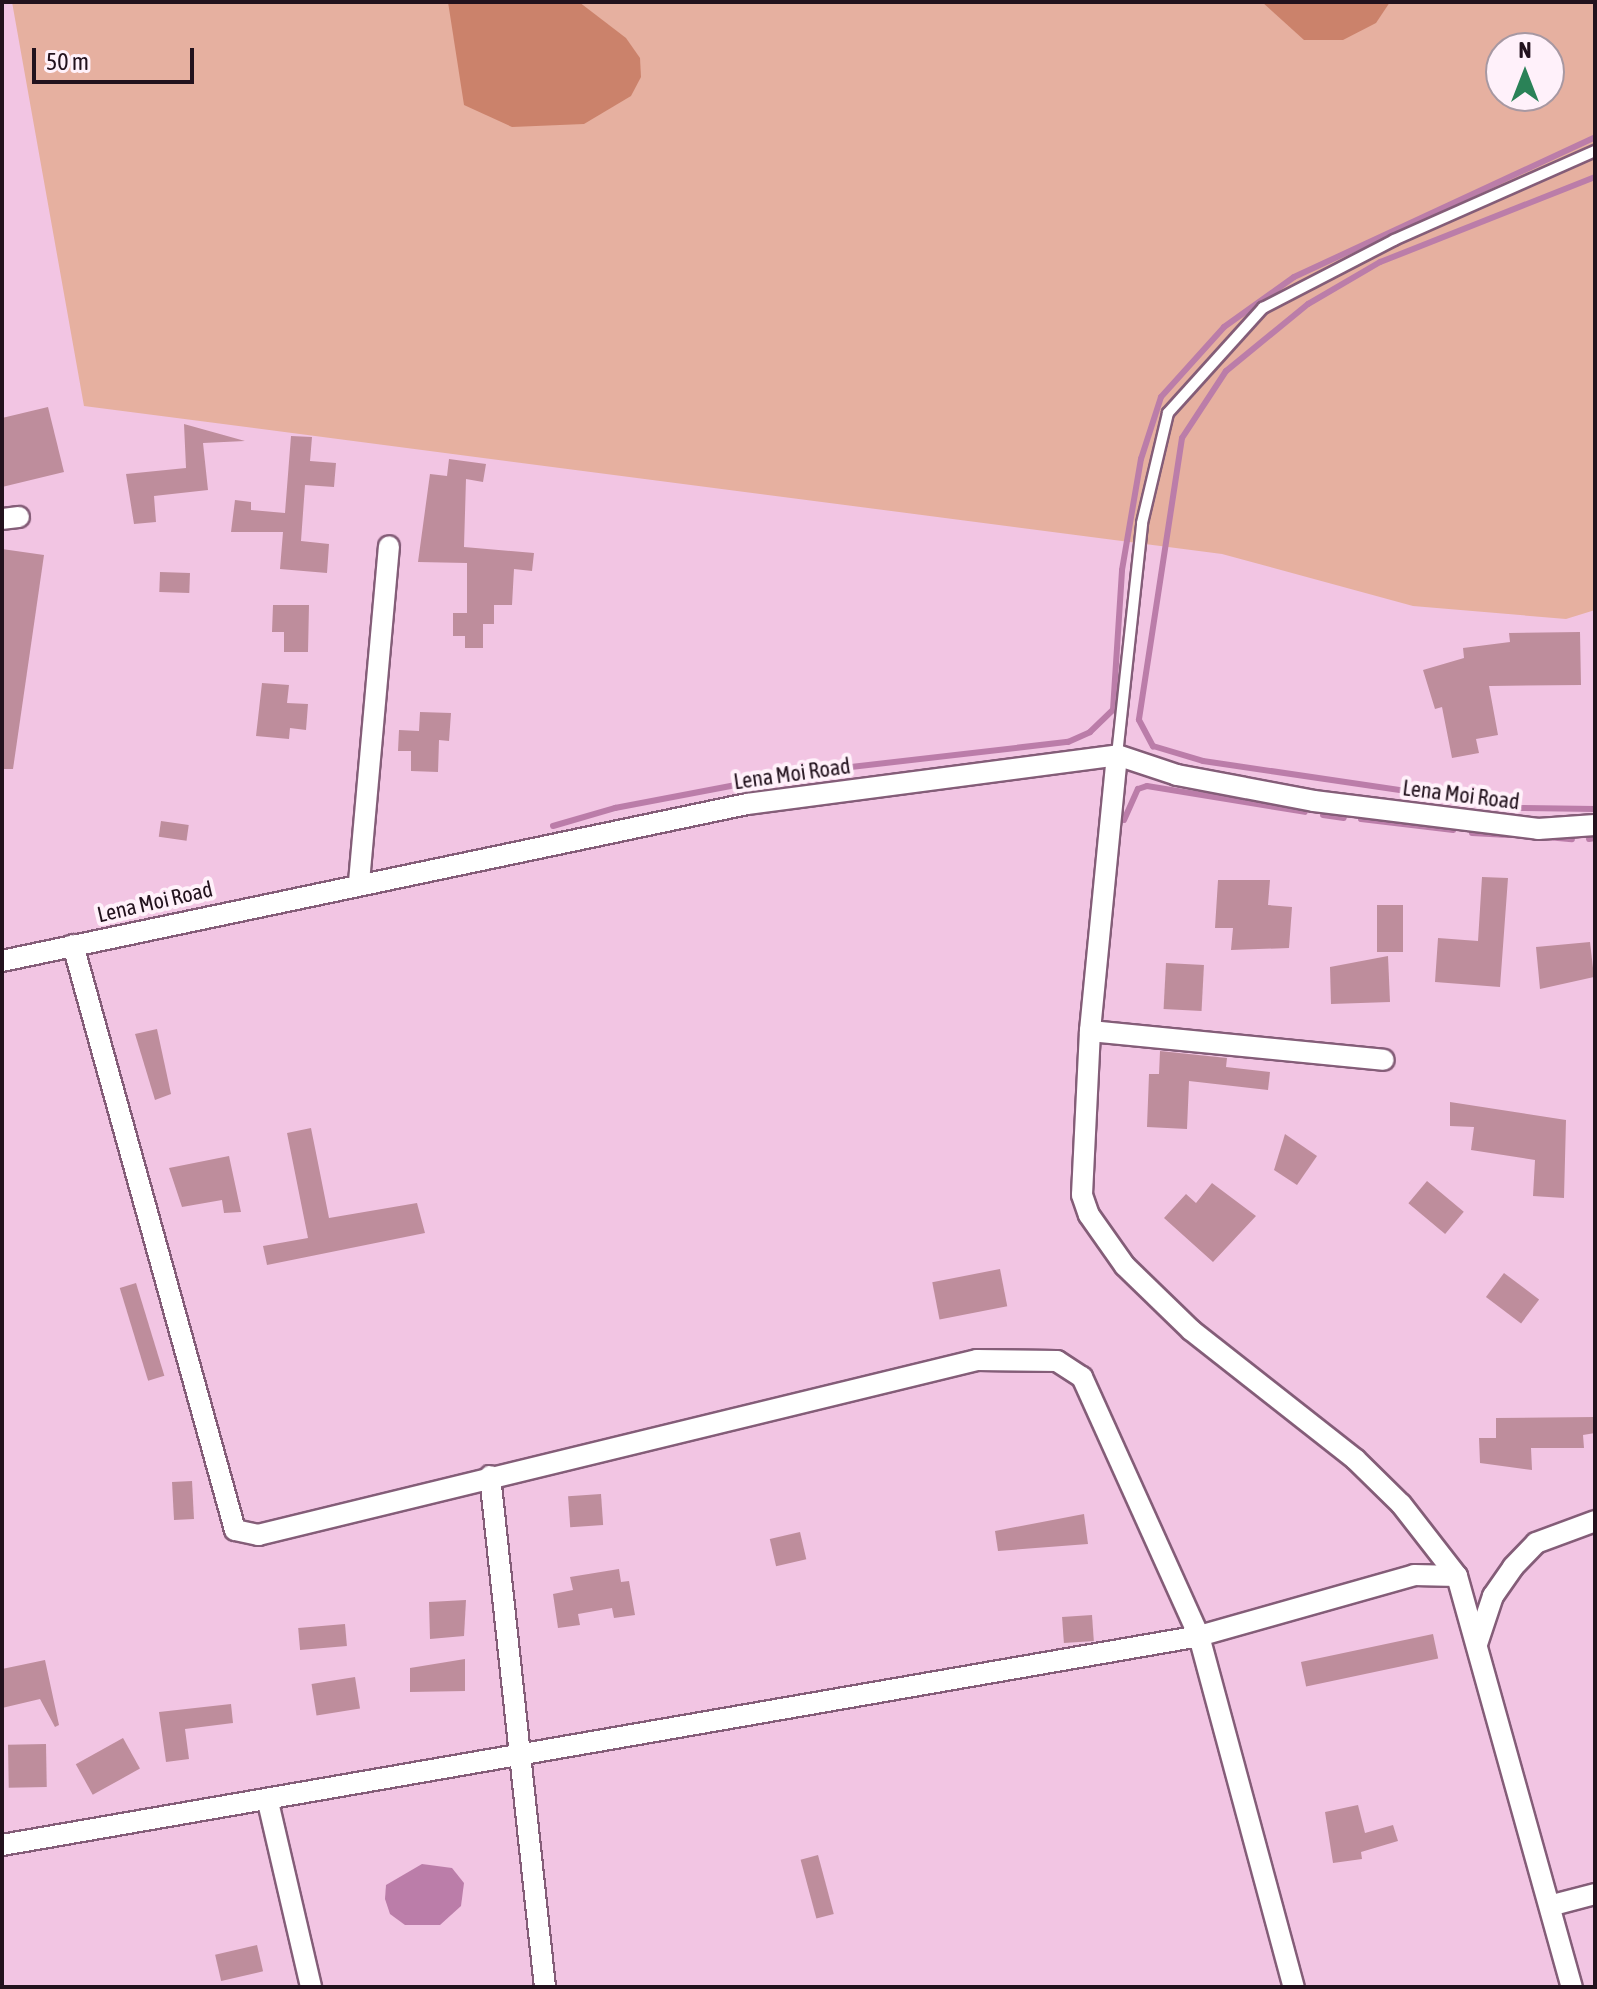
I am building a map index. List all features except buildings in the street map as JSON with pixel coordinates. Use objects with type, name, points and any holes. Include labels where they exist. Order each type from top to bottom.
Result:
[{"type":"street","points":[[359,882],[389,546]]},
{"type":"street","name":"Lena Moi Road","points":[[2,961],[359,882],[747,804],[1117,755],[1177,775],[1314,801],[1538,829],[1595,825]]},
{"type":"street","points":[[1117,755],[1090,1031],[1082,1195],[1101,1235],[1191,1330],[1355,1459],[1401,1504],[1457,1576],[1553,1905],[1572,1987]]},
{"type":"street","points":[[73,945],[235,1530],[258,1535],[490,1476],[977,1360],[1048,1359],[1082,1377],[1199,1636],[1294,1987]]},
{"type":"street","points":[[1090,1031],[1384,1060]]},
{"type":"street","points":[[490,1476],[524,1753],[545,1987]]},
{"type":"street","points":[[1477,1644],[1493,1596],[1513,1567],[1536,1543],[1595,1521]]},
{"type":"street","points":[[2,1845],[268,1802],[524,1753],[1199,1636],[1414,1575],[1457,1576]]},
{"type":"street","points":[[268,1802],[311,1987]]},
{"type":"street","points":[[1553,1905],[1595,1894]]},
{"type":"lane","points":[[1117,755],[1142,523],[1168,413],[1263,308],[1394,240],[1595,151]]},
{"type":"shaded area","points":[[12,2],[1595,2],[1595,610],[1566,619],[1413,606],[1222,554],[84,406]]},
{"type":"shaded area","points":[[448,2],[579,2],[626,38],[640,58],[641,77],[631,96],[584,124],[512,127],[464,105]]},
{"type":"shaded area","points":[[1262,2],[1390,2],[1376,23],[1343,40],[1304,40]]},
{"type":"shaded area","points":[[422,1864],[452,1868],[464,1883],[461,1906],[440,1925],[405,1925],[390,1914],[385,1899],[386,1885]]},
{"type":"waterway","points":[[553,826],[615,808],[799,773],[1068,742],[1090,732],[1113,710],[1122,570],[1141,459],[1161,397],[1224,327],[1294,277],[1595,137]]},
{"type":"waterway","points":[[1595,177],[1380,262],[1308,304],[1226,371],[1182,438],[1139,720],[1153,746],[1203,761],[1521,808],[1595,809]]},
{"type":"waterway","points":[[1124,820],[1138,789],[1147,786],[1305,812]]},
{"type":"waterway","points":[[1323,815],[1344,818]]},
{"type":"waterway","points":[[1361,819],[1453,830]]},
{"type":"waterway","points":[[1472,833],[1508,835]]},
{"type":"waterway","points":[[1547,837],[1572,839]]},
{"type":"waterway","points":[[1589,839],[1595,838]]}]
